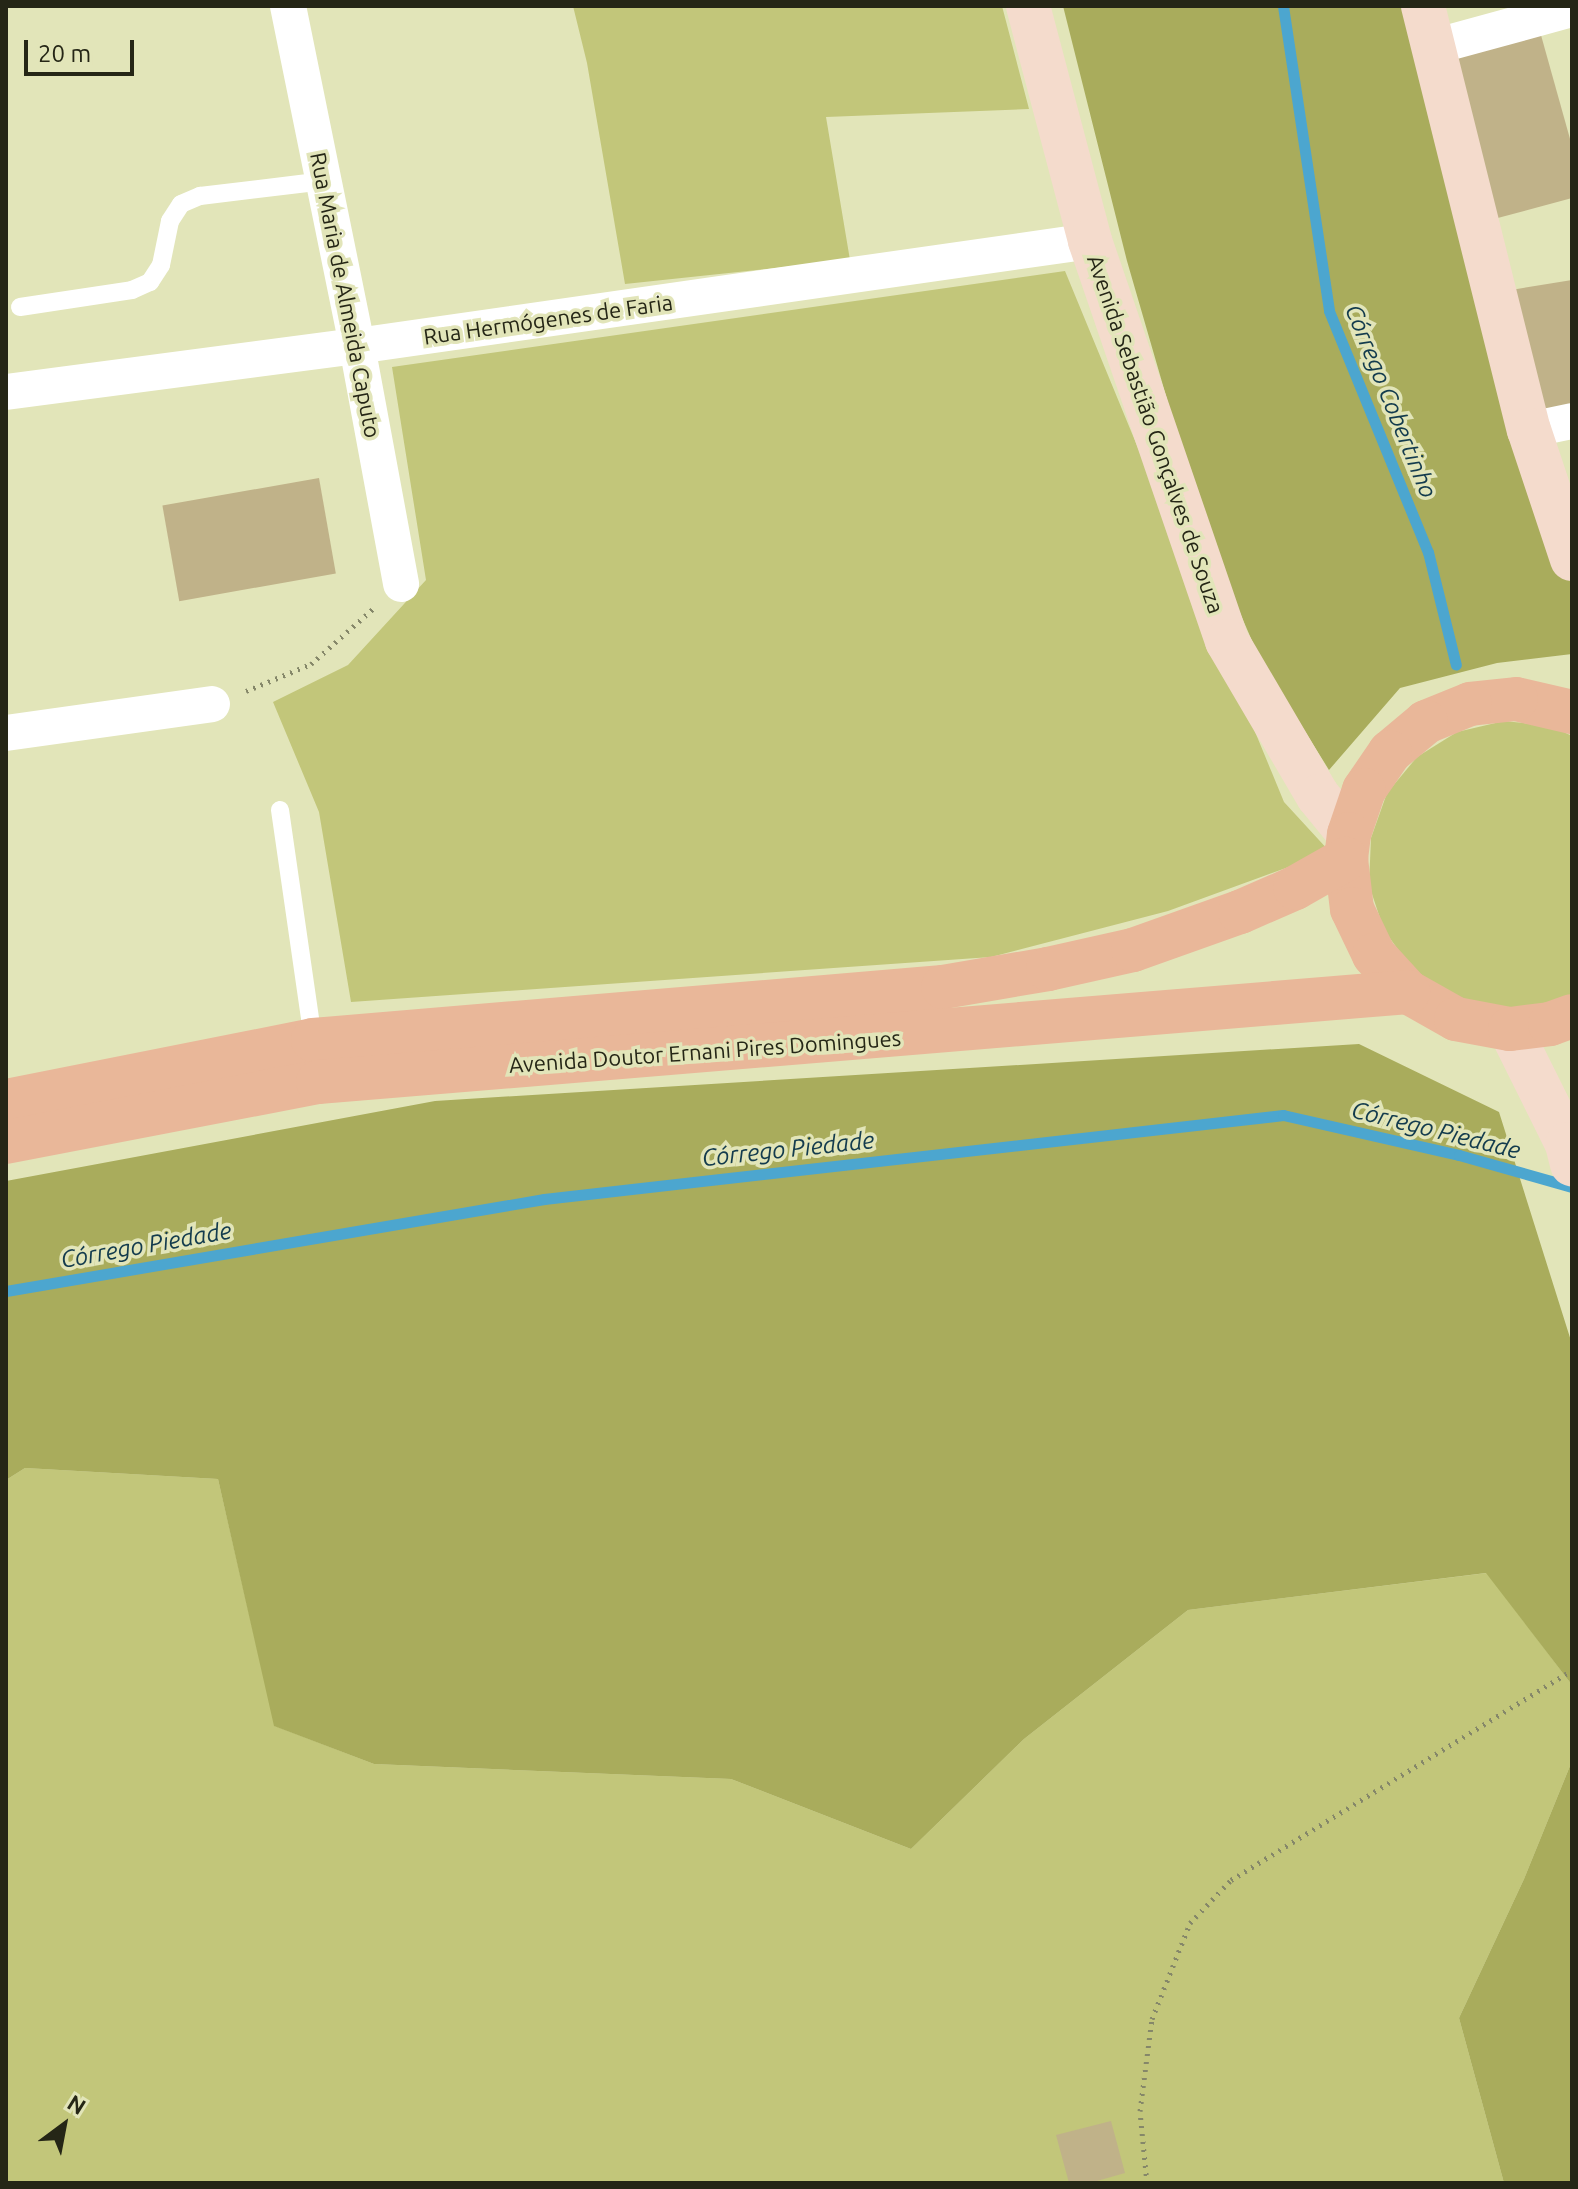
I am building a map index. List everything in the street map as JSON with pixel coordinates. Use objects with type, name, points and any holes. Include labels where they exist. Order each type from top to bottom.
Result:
[{"type":"main road","name":"Avenida Sebastião Gonçalves de Souza","points":[[1028,6],[1090,241],[1227,641],[1347,847]]},
{"type":"main road","points":[[1423,6],[1529,430],[1572,559]]},
{"type":"main road","points":[[1572,712],[1516,699],[1470,704],[1426,722],[1390,752],[1364,790],[1347,847],[1352,909],[1374,955],[1408,992],[1456,1019],[1510,1029],[1550,1024],[1572,1016]]},
{"type":"main road","name":"Avenida Doutor Ernani Pires Domingues","points":[[6,1101],[943,987],[1048,969],[1133,950],[1240,912],[1295,888],[1347,847]]},
{"type":"main road","name":"Avenida Doutor Ernani Pires Domingues","points":[[6,1142],[316,1061],[1408,992]]},
{"type":"main road","points":[[1510,1029],[1570,1144]]},
{"type":"street","name":"Rua Maria de Almeida Caputo","points":[[288,6],[357,346],[401,584]]},
{"type":"street","points":[[1433,47],[1572,9]]},
{"type":"street","name":"Rua Hermógenes de Faria","points":[[6,392],[357,346],[1090,241]]},
{"type":"street","points":[[1529,430],[1572,421]]},
{"type":"street","points":[[6,733],[212,704]]},
{"type":"lane","points":[[20,307],[132,290],[150,282],[161,265],[170,221],[181,204],[200,196],[324,181]]},
{"type":"lane","points":[[280,810],[316,1061]]},
{"type":"path","points":[[212,704],[311,664],[401,584]]},
{"type":"path","points":[[1147,2183],[1140,2111],[1152,2019],[1190,1923],[1231,1880],[1572,1670]]},
{"type":"green space","points":[[573,6],[1002,6],[1029,109],[826,117],[850,260],[625,284],[587,63]]},
{"type":"green space","points":[[1063,6],[1411,6],[1511,404],[1572,585],[1572,654],[1497,663],[1400,688],[1329,770],[1259,657],[1206,534],[1127,261]]},
{"type":"green space","points":[[1065,271],[1284,802],[1330,852],[1168,911],[991,957],[351,1002],[319,812],[273,702],[348,665],[426,580],[392,367]]},
{"type":"green space","points":[[1504,721],[1551,726],[1572,736],[1572,995],[1545,1007],[1498,1009],[1452,996],[1412,969],[1384,930],[1369,885],[1371,838],[1387,793],[1417,757],[1457,732]]},
{"type":"green space","points":[[1359,1044],[1499,1112],[1572,1344],[1572,1685],[1486,1573],[1188,1610],[1024,1739],[911,1849],[731,1779],[374,1764],[274,1726],[218,1479],[25,1468],[6,1480],[6,1181],[435,1101]]},
{"type":"green space","points":[[25,1468],[218,1479],[275,1726],[374,1764],[731,1779],[911,1849],[1024,1739],[1188,1610],[1487,1573],[1572,1685],[1572,1761],[1524,1879],[1459,2018],[1504,2183],[6,2183],[6,1480]]},
{"type":"green space","points":[[1572,1761],[1572,2183],[1504,2183],[1459,2018],[1524,1879]]},
{"type":"building","points":[[1539,28],[1572,146],[1572,198],[1494,219],[1451,54]]},
{"type":"building","points":[[1572,280],[1572,410],[1539,417],[1511,290]]},
{"type":"building","points":[[319,478],[336,574],[179,601],[162,506]]},
{"type":"building","points":[[1111,2121],[1125,2173],[1090,2183],[1069,2183],[1056,2135]]},
{"type":"waterway","name":"Córrego Cobertinho","points":[[1283,6],[1329,311],[1428,552],[1456,665]]},
{"type":"waterway","name":"Córrego Piedade","points":[[6,1291],[544,1199],[1283,1115],[1459,1155],[1572,1187]]}]
